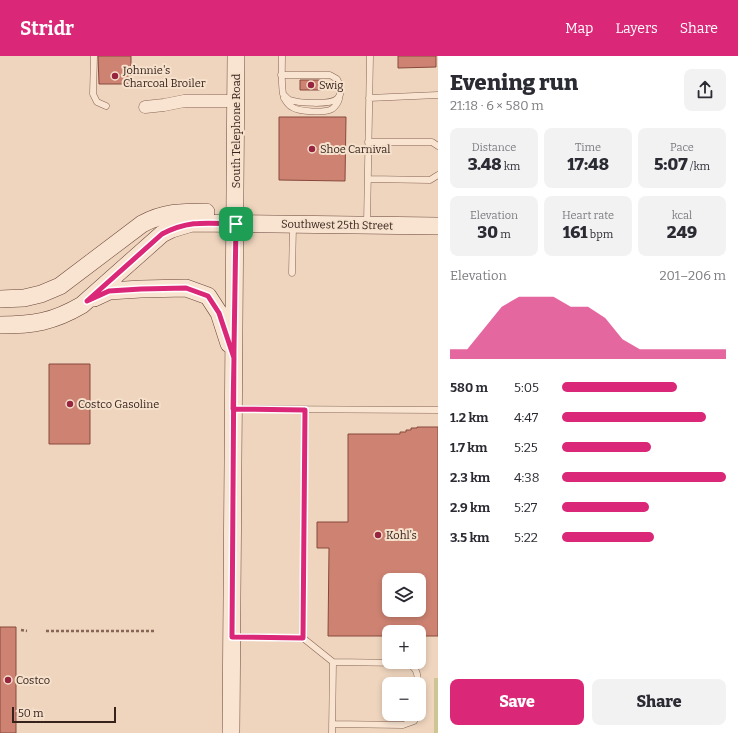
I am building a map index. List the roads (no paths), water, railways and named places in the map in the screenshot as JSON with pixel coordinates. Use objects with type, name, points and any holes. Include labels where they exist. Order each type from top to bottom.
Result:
[{"type":"street","name":"South Telephone Road","points":[[231,733],[236,224],[236,56]]},
{"type":"street","points":[[145,107],[184,101],[236,101]]},
{"type":"street","points":[[0,300],[24,298],[41,294],[60,286],[142,224],[153,218],[171,213],[210,212],[236,224]]},
{"type":"street","name":"Southwest 25th Street","points":[[87,301],[162,234],[181,225],[192,223],[438,226]]},
{"type":"street","points":[[0,325],[33,324],[51,320],[68,313],[87,301],[109,291],[186,288],[208,296],[219,313],[234,358]]},
{"type":"lane","points":[[94,56],[93,94],[98,102],[106,106]]},
{"type":"lane","points":[[281,75],[330,75],[337,79],[340,87],[340,95],[336,100],[330,102],[301,102],[288,100],[282,94],[281,75],[282,56]]},
{"type":"lane","points":[[367,225],[370,56]]},
{"type":"lane","points":[[369,98],[438,95]]},
{"type":"lane","points":[[368,142],[432,142],[438,146]]},
{"type":"lane","points":[[368,179],[430,180],[438,175]]},
{"type":"lane","points":[[292,273],[293,224]]},
{"type":"lane","points":[[233,409],[438,410]]},
{"type":"lane","points":[[303,638],[305,410]]},
{"type":"lane","points":[[232,637],[303,638],[333,662],[403,662],[414,667],[417,672],[417,677]]},
{"type":"lane","points":[[332,733],[333,662]]},
{"type":"lane","points":[[332,724],[403,725],[414,721]]},
{"type":"place","name":"Johnnie's Charcoal Broiler","points":[[115,76]]},
{"type":"place","name":"Swig","points":[[311,85]]},
{"type":"place","name":"Shoe Carnival","points":[[312,149]]},
{"type":"place","name":"Costco Gasoline","points":[[70,404]]},
{"type":"place","name":"Kohl's","points":[[378,535]]},
{"type":"place","name":"Costco","points":[[8,680]]}]
